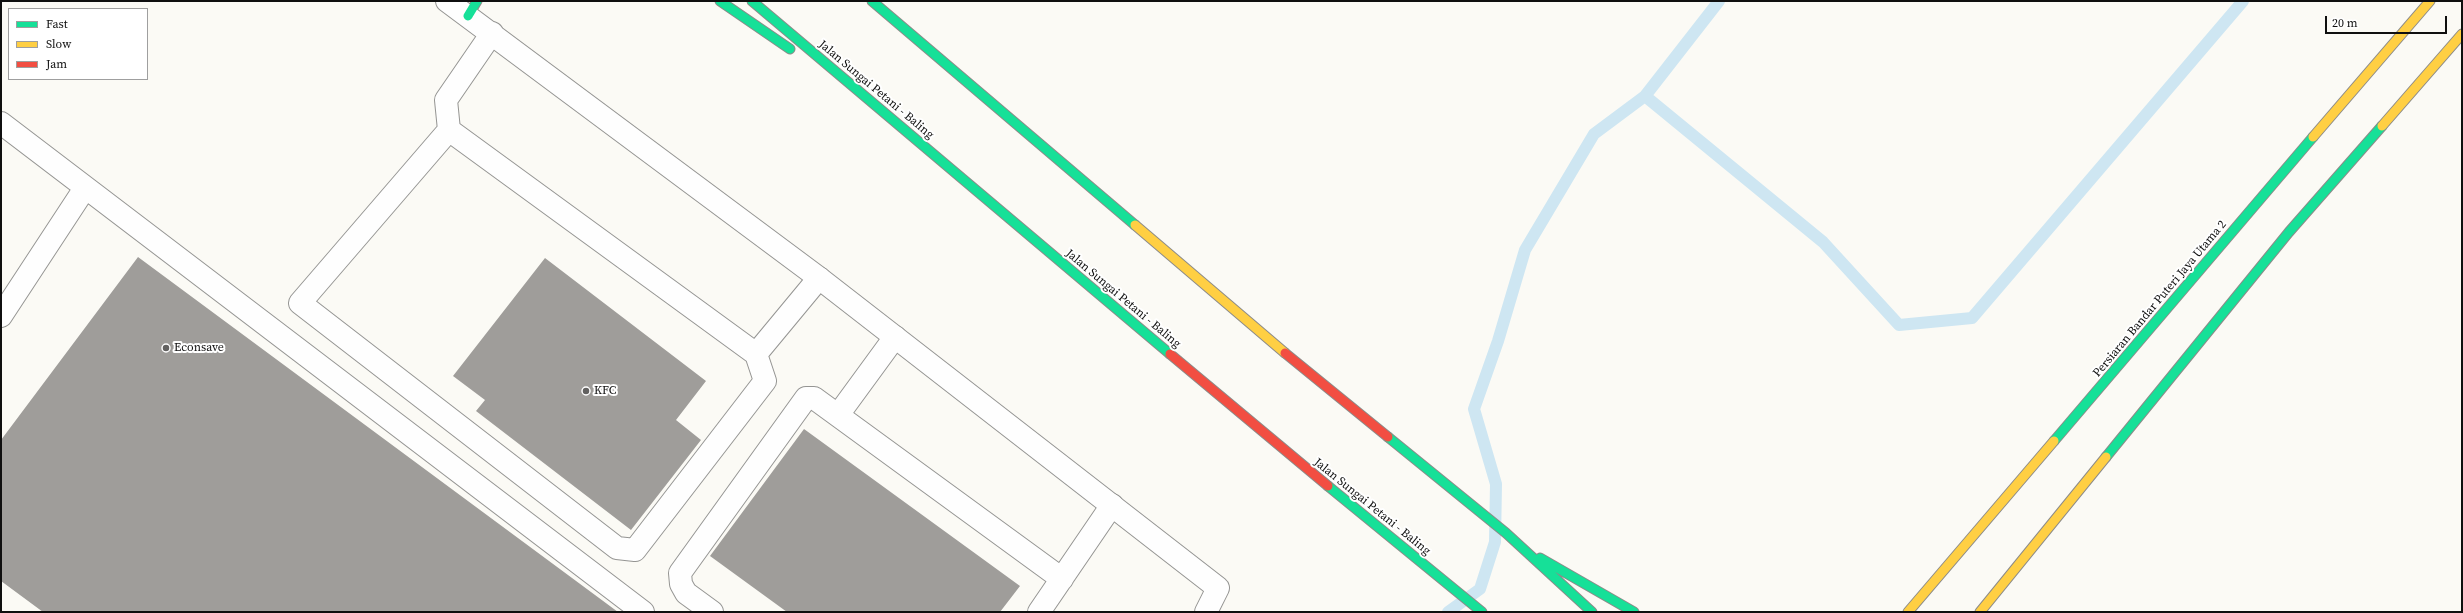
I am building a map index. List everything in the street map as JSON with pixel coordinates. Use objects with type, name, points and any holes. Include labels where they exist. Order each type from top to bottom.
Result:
[{"type":"main road","points":[[720,1],[876,106]]},
{"type":"main road","name":"Jalan Sungai Petani - Baling","points":[[752,1],[1288,454],[1479,609]]},
{"type":"main road","points":[[872,1],[1330,391],[1524,548],[1592,612]]},
{"type":"main road","name":"Persiaran Bandar Puteri Jaya Utama 2","points":[[1908,612],[2430,1]]},
{"type":"main road","points":[[1980,612],[2289,232],[2462,34]]},
{"type":"main road","points":[[2441,57],[2462,50]]},
{"type":"main road","points":[[1524,548],[1634,612]]},
{"type":"street","points":[[447,1],[473,8],[492,33],[819,278],[1218,588],[1206,612]]},
{"type":"street","points":[[448,130],[756,354],[765,381],[635,550],[617,548],[300,303],[448,130],[446,100],[492,33]]},
{"type":"street","points":[[1,123],[643,612]]},
{"type":"street","points":[[1,316],[85,188]]},
{"type":"street","points":[[756,354],[819,278]]},
{"type":"street","points":[[838,415],[895,337]]},
{"type":"street","points":[[712,612],[686,593],[681,584],[680,573],[806,398],[814,398],[1062,579]]},
{"type":"street","points":[[1039,612],[1112,505]]},
{"type":"building","name":"Econsave","points":[[138,257],[618,612],[43,612],[1,581],[1,440]]},
{"type":"building","name":"KFC","points":[[545,258],[706,381],[676,420],[701,440],[631,530],[476,411],[485,400],[453,376]]},
{"type":"building","points":[[804,429],[1020,586],[1000,612],[787,612],[710,556]]},
{"type":"waterway","points":[[1448,612],[1480,589],[1495,542],[1496,484],[1474,409],[1498,341],[1525,250],[1594,134],[1645,96],[1719,1]]},
{"type":"waterway","points":[[1645,96],[1823,242],[1899,325],[1972,318],[2243,1]]},
{"type":"traffic: fast","points":[[468,16],[477,1]]},
{"type":"traffic: fast","points":[[720,1],[790,49]]},
{"type":"traffic: fast","points":[[752,1],[1170,354]]},
{"type":"traffic: fast","points":[[872,1],[1135,225]]},
{"type":"traffic: fast","points":[[2106,457],[2289,232],[2382,126]]},
{"type":"traffic: fast","points":[[2054,441],[2313,137]]},
{"type":"traffic: fast","points":[[1388,437],[1506,533],[1592,612]]},
{"type":"traffic: fast","points":[[1328,486],[1482,612]]},
{"type":"traffic: fast","points":[[1540,558],[1634,612]]},
{"type":"traffic: slow","points":[[2313,137],[2430,1]]},
{"type":"traffic: slow","points":[[2382,126],[2462,34]]},
{"type":"traffic: slow","points":[[1135,225],[1285,353]]},
{"type":"traffic: slow","points":[[1908,612],[2054,441]]},
{"type":"traffic: slow","points":[[1980,612],[2106,457]]},
{"type":"traffic: jam","points":[[1285,353],[1388,437]]},
{"type":"traffic: jam","points":[[1170,354],[1328,486]]},
{"type":"place","name":"Econsave","points":[[166,348]]},
{"type":"place","name":"KFC","points":[[586,391]]}]
